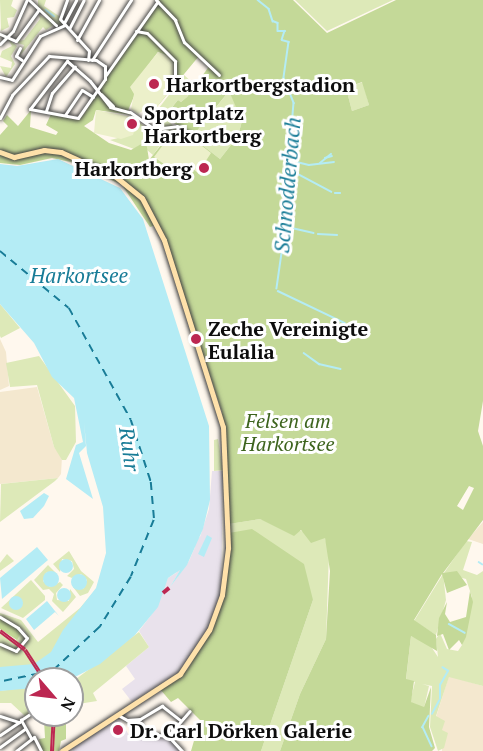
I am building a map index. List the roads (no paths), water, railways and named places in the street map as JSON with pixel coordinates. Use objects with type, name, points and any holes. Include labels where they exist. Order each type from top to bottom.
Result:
[{"type":"main road","points":[[0,152],[16,157],[57,151],[94,165],[133,189],[154,217],[221,416],[227,556],[223,590],[196,654],[164,685],[118,714],[70,749],[62,751]]},
{"type":"street","points":[[0,44],[7,38],[28,0],[56,25]]},
{"type":"street","points":[[67,0],[60,16],[77,40],[89,52],[90,60]]},
{"type":"street","points":[[66,25],[76,0]]},
{"type":"street","points":[[0,77],[10,81],[43,34],[66,25],[84,0]]},
{"type":"street","points":[[77,40],[99,0]]},
{"type":"street","points":[[90,60],[131,0]]},
{"type":"street","points":[[192,137],[177,126],[151,128],[129,112],[110,105],[97,90],[75,67],[66,62],[30,109],[78,118],[93,97],[97,90],[106,75],[157,1],[175,20],[184,42],[219,75]]},
{"type":"street","points":[[0,34],[18,40],[39,9]]},
{"type":"street","points":[[136,31],[147,33],[175,61],[175,87]]},
{"type":"street","points":[[20,48],[16,56],[23,61]]},
{"type":"street","points":[[0,118],[6,105],[50,56],[90,60],[104,64],[106,75]]},
{"type":"street","points":[[46,111],[52,93],[75,67]]},
{"type":"street","points":[[65,115],[82,90],[93,97]]},
{"type":"street","points":[[0,104],[6,105]]},
{"type":"street","points":[[0,617],[23,632],[27,639],[16,651],[0,644]]},
{"type":"street","points":[[118,714],[127,720],[138,720],[162,706],[180,720]]},
{"type":"street","points":[[168,736],[190,711]]},
{"type":"street","points":[[0,716],[20,721],[31,738]]},
{"type":"street","points":[[0,735],[24,718]]},
{"type":"street","points":[[138,720],[142,734],[168,736],[182,751]]},
{"type":"street","points":[[0,747],[26,728]]},
{"type":"street","points":[[16,751],[31,738],[37,737],[41,751]]},
{"type":"water","name":"Harkortsee","points":[[58,159],[120,188],[143,219],[209,426],[210,500],[203,529],[187,565],[170,587],[180,570],[168,578],[158,607],[135,635],[100,664],[84,672],[84,667],[24,667],[24,689],[0,691],[0,667],[34,664],[51,652],[63,630],[96,588],[106,553],[103,507],[87,453],[84,422],[86,446],[79,453],[93,499],[66,479],[76,445],[83,442],[74,398],[52,377],[34,343],[0,304],[0,164],[17,166]]},
{"type":"water","points":[[44,493],[49,496],[44,506],[33,518],[24,519],[20,511]]},
{"type":"water","points":[[207,535],[212,538],[204,557],[198,554]]},
{"type":"water","points":[[37,547],[48,560],[2,599],[0,578]]},
{"type":"water","points":[[63,559],[69,559],[73,566],[69,573],[63,573],[59,569],[59,563]]},
{"type":"water","points":[[51,571],[59,579],[51,587],[43,579]]},
{"type":"water","points":[[79,574],[87,582],[79,590],[71,582]]},
{"type":"water","points":[[61,588],[67,588],[71,595],[67,602],[61,602],[57,598],[57,592]]},
{"type":"water","points":[[13,596],[19,596],[23,603],[19,610],[13,610],[9,606],[9,600]]},
{"type":"water","points":[[47,601],[59,616],[55,612],[34,630],[26,619]]},
{"type":"waterway","name":"Schnodderbach","points":[[258,0],[269,9],[273,21],[278,23],[278,31],[285,31],[282,40],[289,42],[284,78],[294,103],[289,163],[284,172],[285,232],[277,288]]},
{"type":"waterway","points":[[46,10],[54,16]]},
{"type":"waterway","points":[[289,86],[317,88]]},
{"type":"waterway","points":[[320,163],[331,154]]},
{"type":"waterway","points":[[325,158],[332,156]]},
{"type":"waterway","points":[[297,162],[309,165],[334,162]]},
{"type":"waterway","points":[[287,167],[294,171]]},
{"type":"waterway","points":[[296,173],[331,192]]},
{"type":"waterway","points":[[335,193],[340,193]]},
{"type":"waterway","points":[[292,228],[313,233]]},
{"type":"waterway","points":[[318,234],[337,235]]},
{"type":"waterway","name":"Schnodderbach","points":[[278,291],[345,323]]},
{"type":"waterway","points":[[304,353],[319,364],[340,369]]},
{"type":"waterway","points":[[449,624],[465,633]]},
{"type":"waterway","points":[[440,699],[440,685],[448,671],[443,668]]},
{"type":"waterway","points":[[432,714],[439,701]]},
{"type":"waterway","points":[[429,716],[423,727],[432,746]]},
{"type":"railway","points":[[163,593],[169,588]]},
{"type":"railway","points":[[0,631],[25,650],[36,667]]},
{"type":"railway","points":[[52,751],[53,727]]},
{"type":"place","name":"Harkortbergstadion","points":[[154,84]]},
{"type":"place","name":"Sportplatz Harkortberg","points":[[132,124]]},
{"type":"place","name":"Harkortberg","points":[[204,168]]},
{"type":"place","name":"Zeche Vereinigte Eulalia","points":[[196,339]]},
{"type":"place","name":"Dr. Carl Dörken Galerie","points":[[118,730]]},
{"type":"park label","name":"Felsen am Harkortsee","points":[[288,432]]},
{"type":"water label","name":"Ruhr","points":[[130,449]]}]
